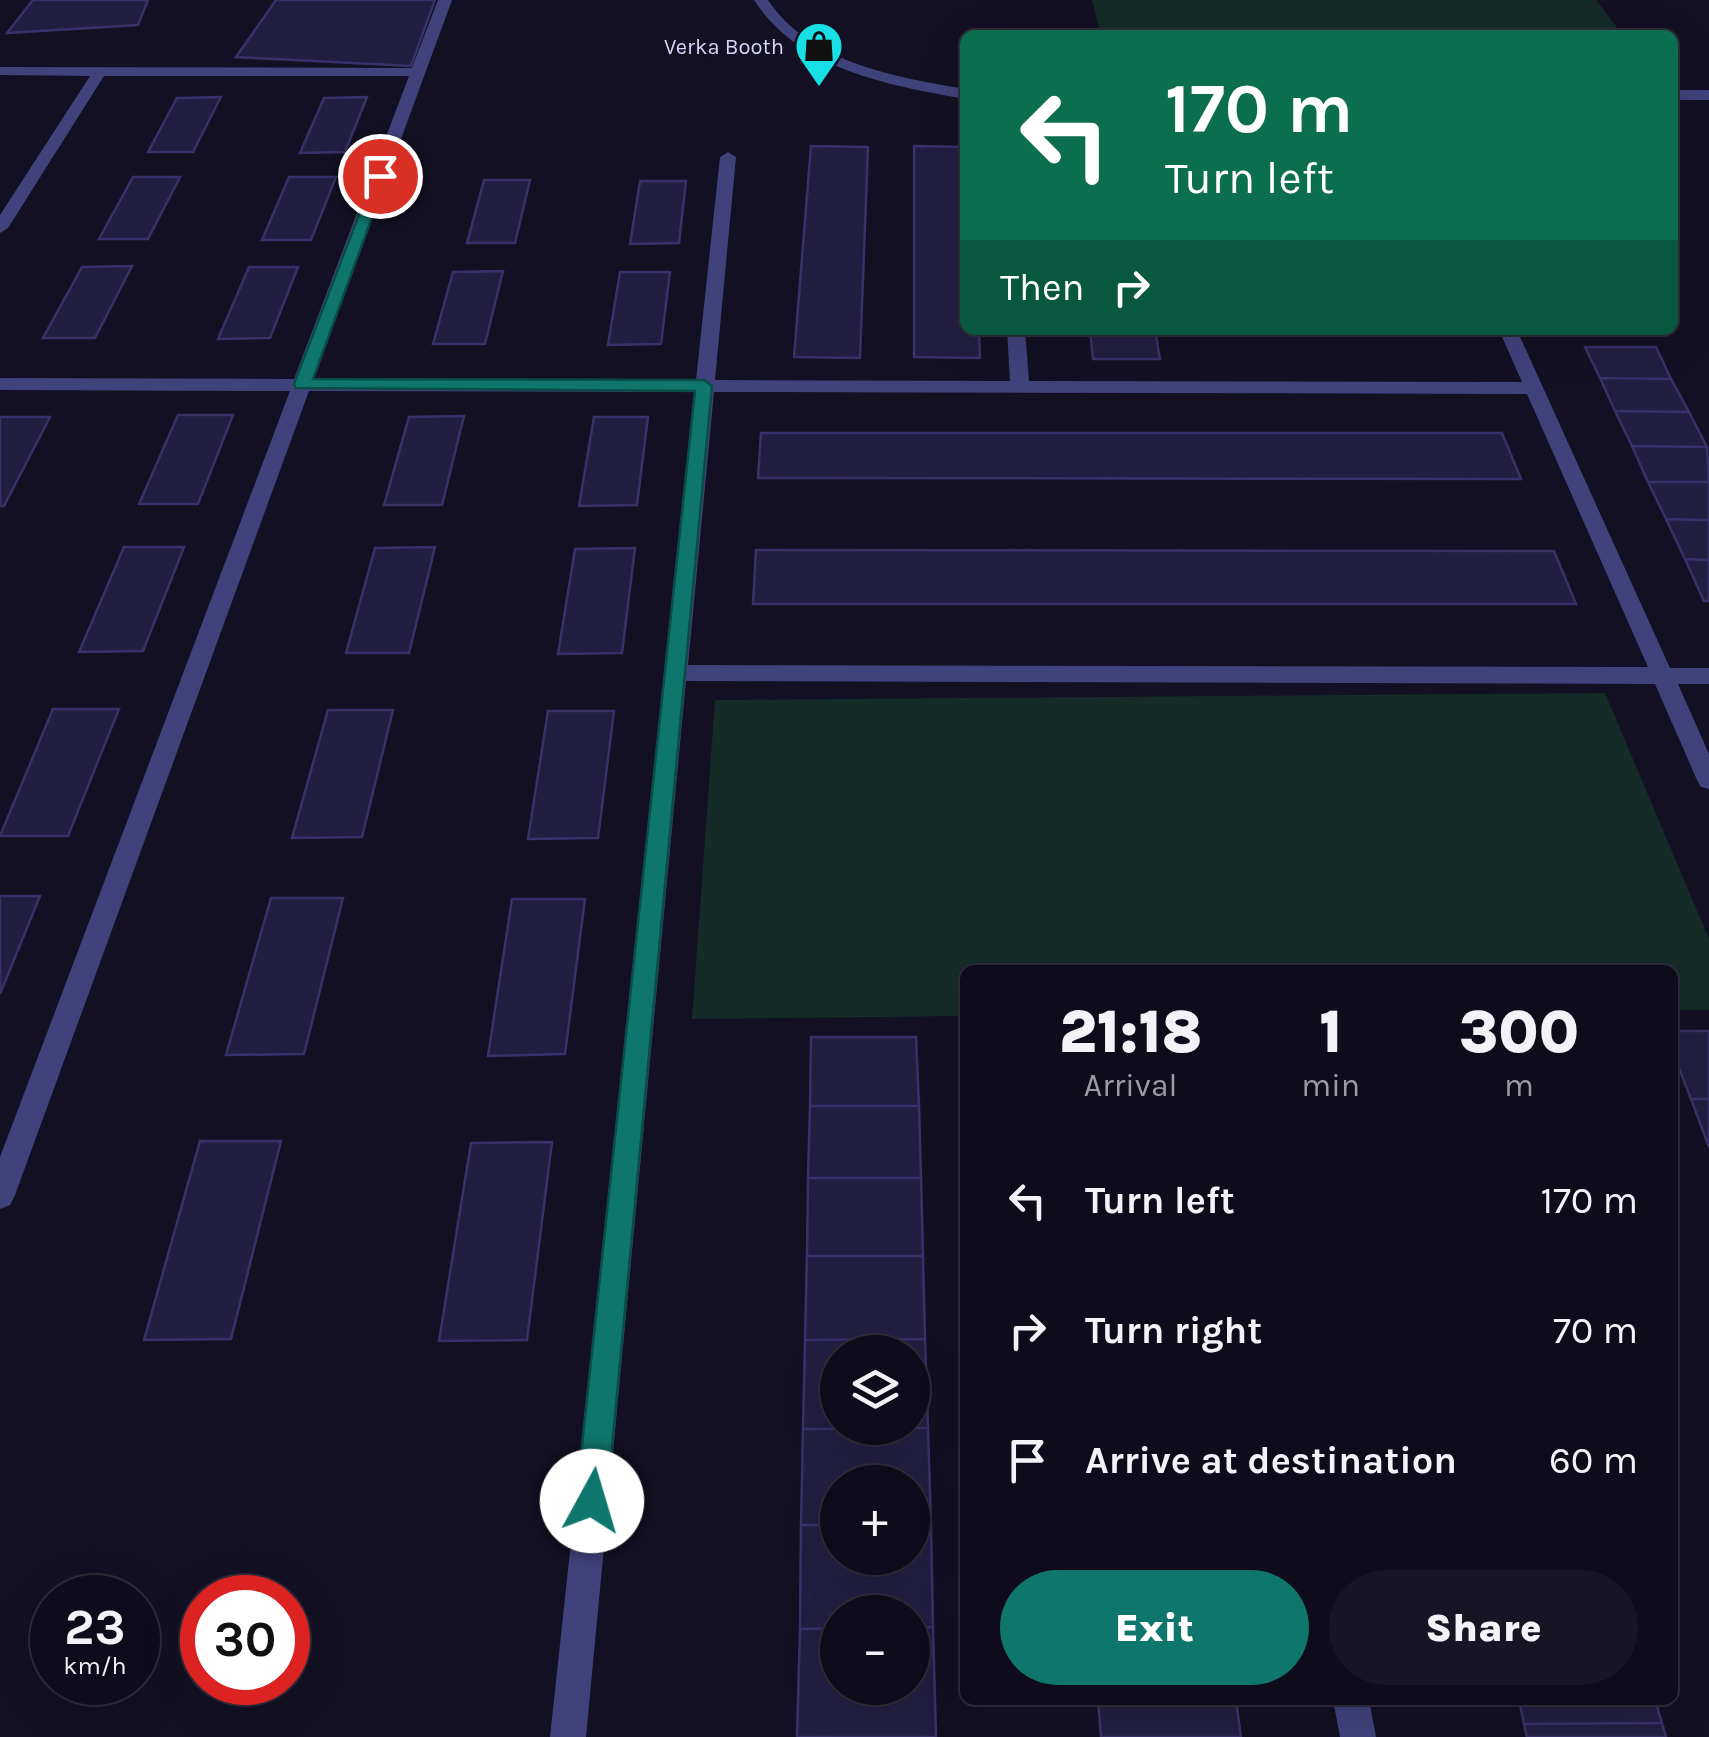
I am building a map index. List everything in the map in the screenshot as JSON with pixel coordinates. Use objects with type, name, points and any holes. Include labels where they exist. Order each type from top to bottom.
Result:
[{"type":"street","points":[[0,1195],[445,0]]},
{"type":"street","points":[[760,0],[768,17],[804,46],[919,86],[960,93]]},
{"type":"street","points":[[0,71],[419,72]]},
{"type":"street","points":[[0,228],[100,71]]},
{"type":"street","points":[[1678,95],[1709,95]]},
{"type":"street","points":[[568,1737],[728,157]]},
{"type":"street","points":[[1016,335],[1020,386]]},
{"type":"street","points":[[1510,335],[1709,780]]},
{"type":"street","points":[[0,384],[1532,388]]},
{"type":"street","points":[[674,674],[1709,676]]},
{"type":"street","points":[[1353,1705],[1358,1737]]},
{"type":"green space","points":[[1092,0],[1596,0],[1619,30],[1100,30]]},
{"type":"green space","points":[[1605,693],[1709,939],[1709,1010],[1678,1010],[1678,965],[960,965],[960,1016],[692,1019],[715,700]]},
{"type":"building","points":[[33,0],[148,0],[138,25],[7,33]]},
{"type":"building","points":[[276,0],[435,0],[411,66],[236,57]]},
{"type":"building","points":[[221,97],[193,152],[148,152],[177,98]]},
{"type":"building","points":[[367,97],[345,152],[300,153],[324,98]]},
{"type":"building","points":[[811,146],[868,147],[860,358],[794,357]]},
{"type":"building","points":[[914,146],[960,147],[960,335],[979,335],[980,358],[914,357]]},
{"type":"building","points":[[133,177],[180,177],[148,239],[99,239]]},
{"type":"building","points":[[289,177],[336,177],[311,240],[262,240]]},
{"type":"building","points":[[484,180],[530,180],[515,243],[467,243]]},
{"type":"building","points":[[640,181],[686,181],[679,243],[630,244]]},
{"type":"building","points":[[132,266],[95,338],[43,338],[82,267]]},
{"type":"building","points":[[249,267],[298,267],[270,338],[218,339]]},
{"type":"building","points":[[503,271],[485,344],[433,344],[453,272]]},
{"type":"building","points":[[620,272],[670,272],[661,344],[608,345]]},
{"type":"building","points":[[1091,335],[1156,335],[1160,359],[1093,359]]},
{"type":"building","points":[[1585,347],[1656,347],[1671,379],[1600,378]]},
{"type":"building","points":[[1600,378],[1671,379],[1689,412],[1615,411]]},
{"type":"building","points":[[1615,411],[1689,412],[1707,447],[1632,446]]},
{"type":"building","points":[[178,415],[233,415],[198,504],[139,504]]},
{"type":"building","points":[[464,416],[442,505],[384,505],[409,417]]},
{"type":"building","points":[[0,417],[50,417],[4,506],[0,506]]},
{"type":"building","points":[[594,417],[648,417],[637,505],[579,506]]},
{"type":"building","points":[[761,433],[1502,433],[1521,479],[758,478]]},
{"type":"building","points":[[1632,446],[1707,447],[1709,482],[1648,482]]},
{"type":"building","points":[[1648,482],[1709,482],[1709,520],[1666,519]]},
{"type":"building","points":[[1666,519],[1709,520],[1709,560],[1685,559]]},
{"type":"building","points":[[124,547],[184,547],[143,651],[79,652]]},
{"type":"building","points":[[435,547],[409,653],[346,653],[375,548]]},
{"type":"building","points":[[635,548],[622,653],[558,654],[575,549]]},
{"type":"building","points":[[756,550],[1554,551],[1576,604],[753,604]]},
{"type":"building","points":[[1685,559],[1709,560],[1709,601],[1704,601]]},
{"type":"building","points":[[53,709],[119,709],[68,836],[0,836]]},
{"type":"building","points":[[328,710],[393,710],[362,837],[292,838]]},
{"type":"building","points":[[548,711],[614,711],[598,838],[528,839]]},
{"type":"building","points":[[0,896],[40,896],[0,994]]},
{"type":"building","points":[[271,898],[343,898],[304,1054],[226,1055]]},
{"type":"building","points":[[512,899],[585,899],[565,1054],[488,1056]]},
{"type":"building","points":[[1678,1031],[1709,1031],[1709,1099],[1691,1099],[1678,1065]]},
{"type":"building","points":[[811,1037],[916,1037],[919,1106],[810,1106]]},
{"type":"building","points":[[1691,1099],[1709,1099],[1709,1147]]},
{"type":"building","points":[[810,1106],[919,1106],[921,1178],[808,1178]]},
{"type":"building","points":[[200,1141],[281,1141],[231,1339],[144,1340]]},
{"type":"building","points":[[552,1142],[527,1340],[439,1341],[471,1143]]},
{"type":"building","points":[[808,1178],[921,1178],[923,1256],[807,1256]]},
{"type":"building","points":[[807,1256],[923,1256],[925,1335],[820,1335],[820,1340],[805,1340]]},
{"type":"building","points":[[805,1340],[820,1340],[820,1429],[803,1429]]},
{"type":"building","points":[[803,1429],[820,1429],[820,1445],[929,1445],[929,1465],[820,1465],[820,1525],[801,1525]]},
{"type":"building","points":[[931,1524],[933,1627],[930,1595],[820,1595],[820,1628],[800,1629],[801,1525],[820,1525],[820,1575],[930,1575]]},
{"type":"building","points":[[933,1627],[936,1737],[797,1737],[800,1629],[820,1628],[820,1705],[930,1705]]},
{"type":"building","points":[[1098,1705],[1237,1705],[1241,1737],[1101,1737]]},
{"type":"building","points":[[1520,1705],[1657,1705],[1662,1723],[1524,1724]]},
{"type":"building","points":[[1662,1723],[1666,1737],[1527,1737],[1524,1724]]},
{"type":"place","name":"Verka Booth","points":[[819,88]]},
{"type":"route","points":[[380,176],[302,384],[704,386],[592,1501]]}]
